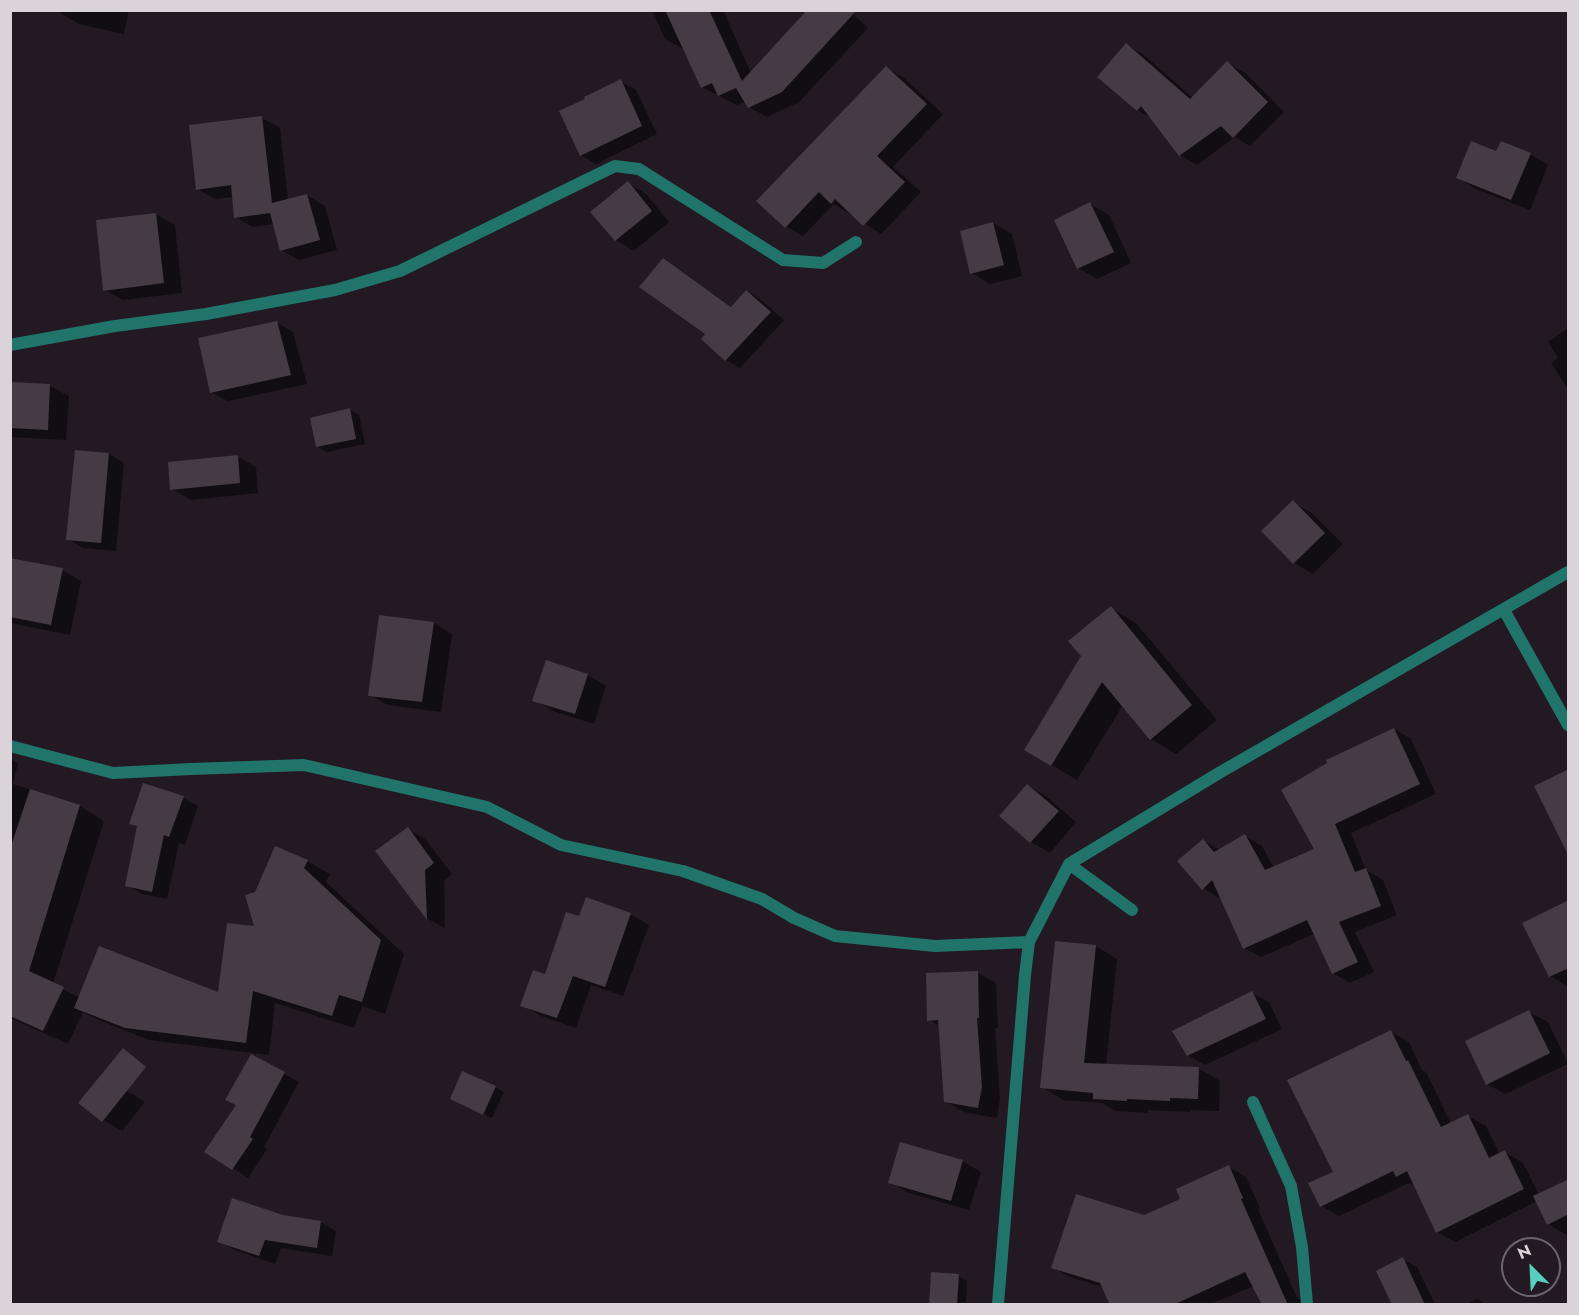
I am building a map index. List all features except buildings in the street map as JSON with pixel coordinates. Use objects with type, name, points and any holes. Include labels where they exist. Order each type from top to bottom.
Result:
[{"type":"street","points":[[10,345],[115,326],[206,314],[335,290],[378,278],[400,271],[615,166],[639,169],[783,260],[823,263],[856,242]]},
{"type":"street","points":[[998,1305],[1029,942],[1069,864],[1219,772],[1569,572]]},
{"type":"street","points":[[1504,610],[1569,725]]},
{"type":"street","points":[[10,746],[112,773],[304,765],[487,807],[561,846],[683,871],[762,899],[794,918],[835,936],[935,946],[1029,942]]},
{"type":"street","points":[[1069,864],[1132,910]]},
{"type":"street","points":[[1253,1102],[1291,1186],[1302,1247],[1307,1305]]}]
